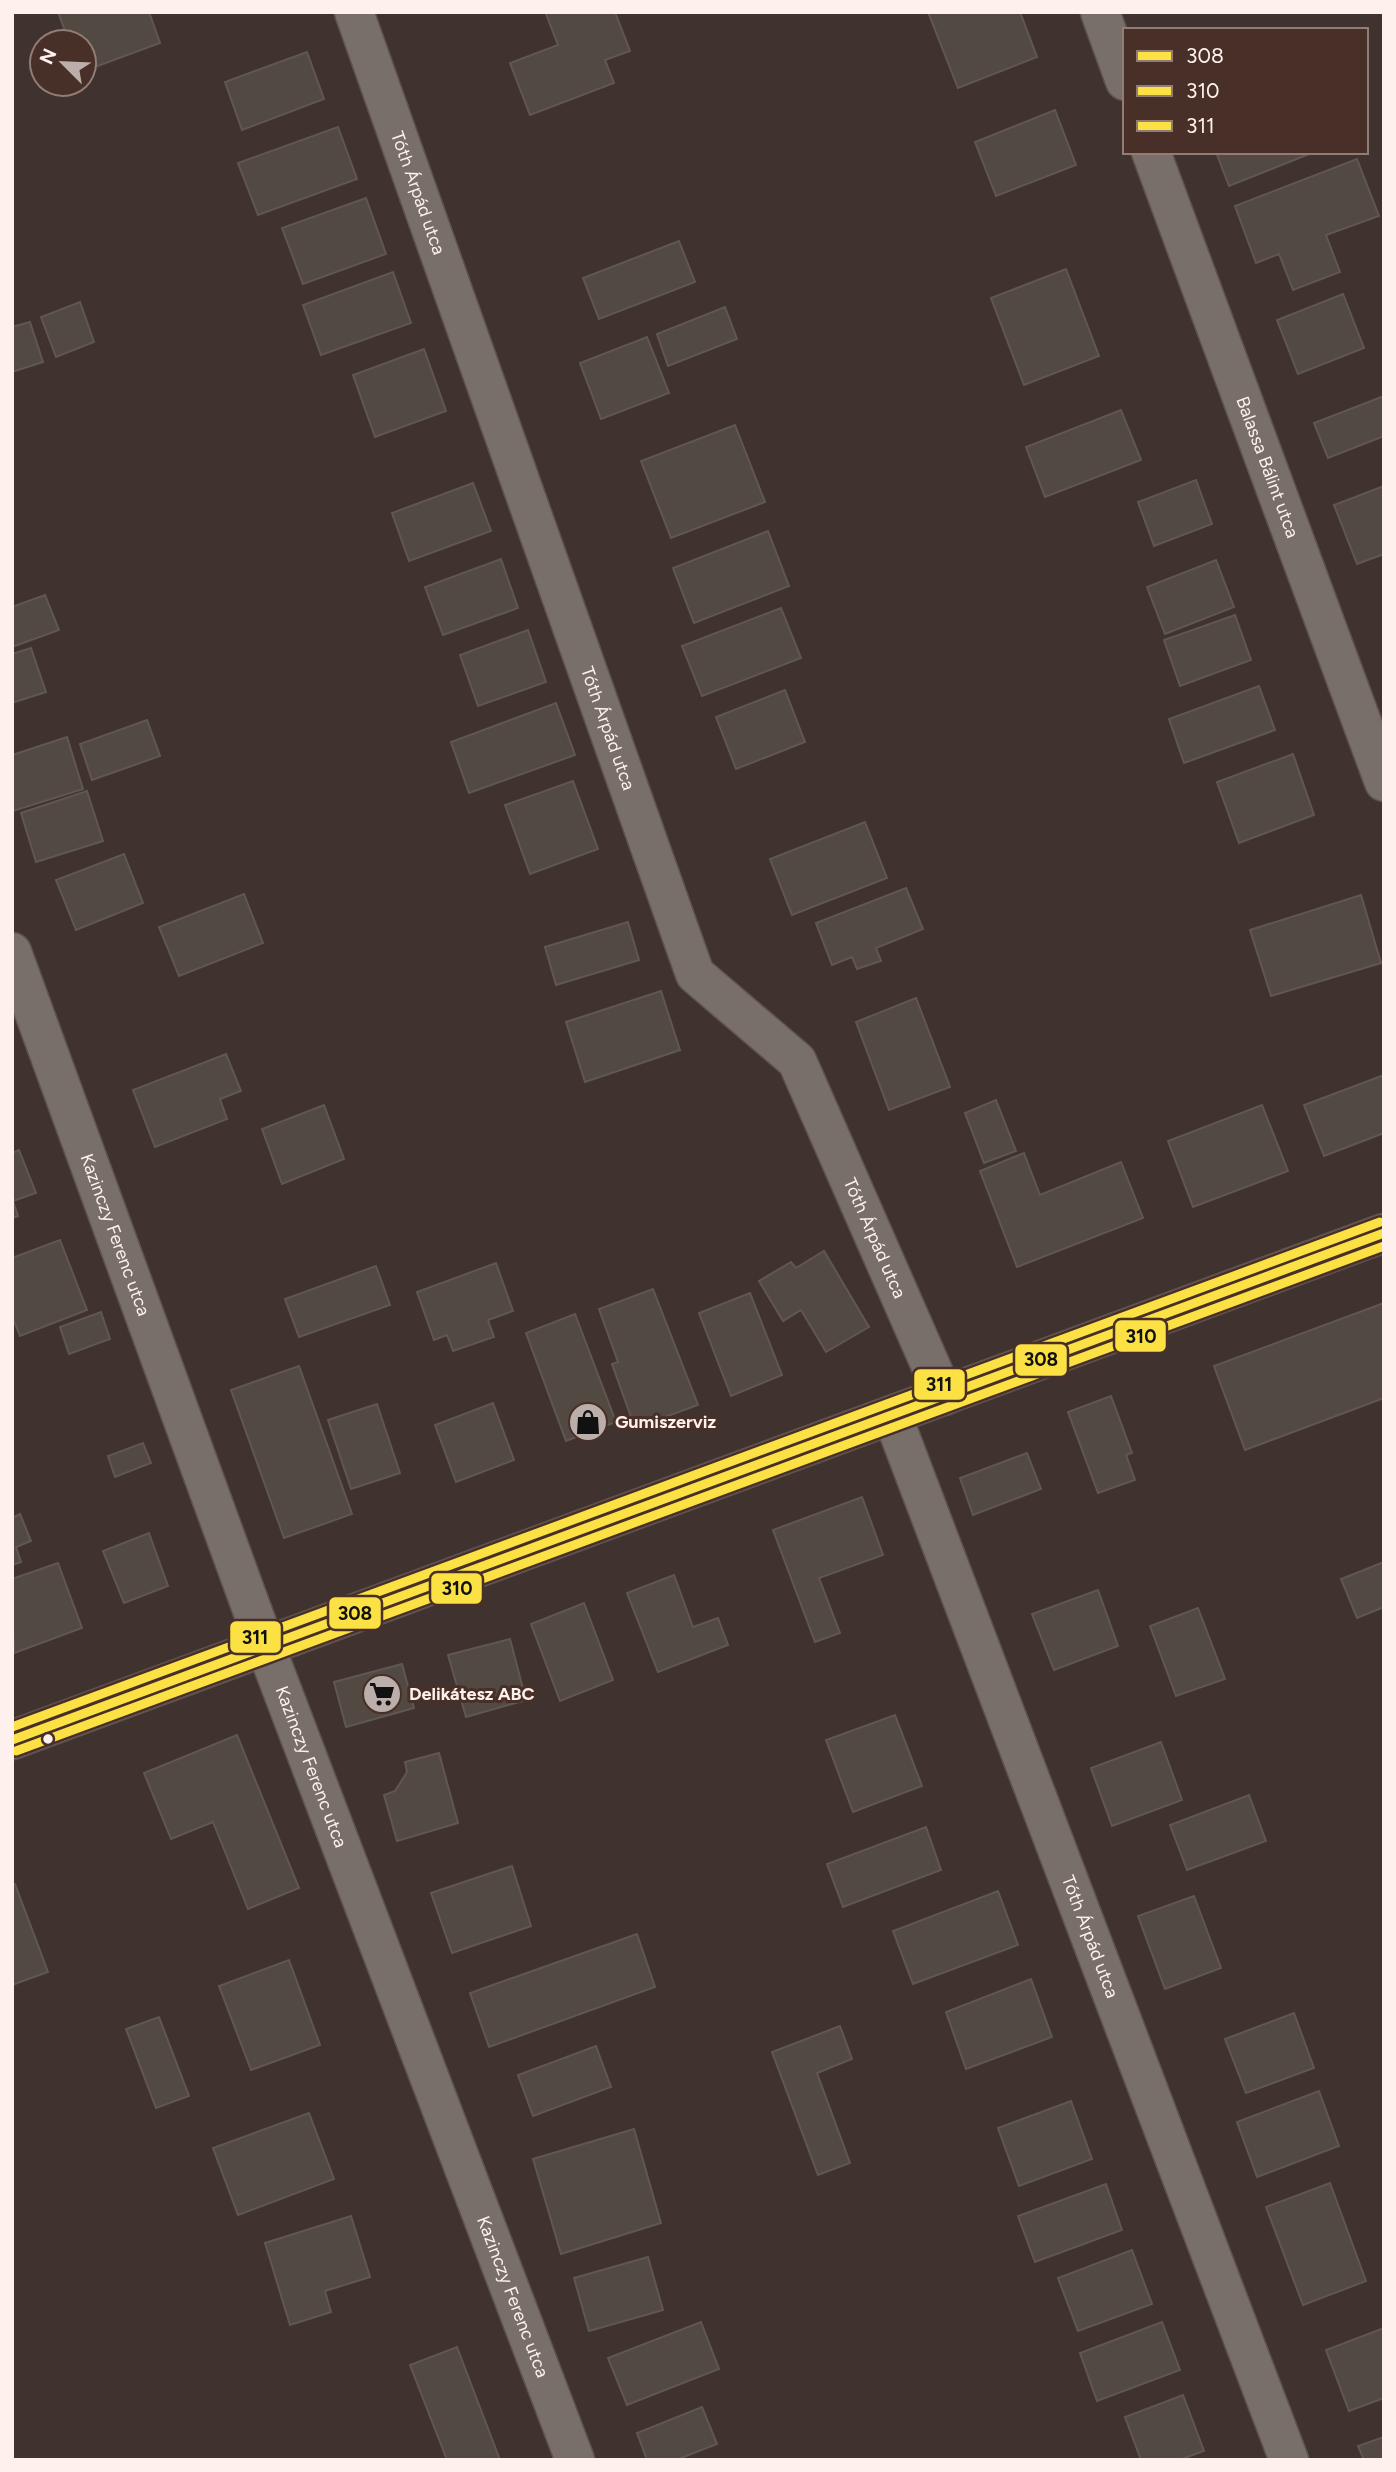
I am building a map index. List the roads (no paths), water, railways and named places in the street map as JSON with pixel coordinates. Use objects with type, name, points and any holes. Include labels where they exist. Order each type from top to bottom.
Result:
[{"type":"street","name":"Tóth Árpád utca","points":[[354,12],[695,974],[797,1061],[944,1396]]},
{"type":"street","points":[[1100,12],[1123,75]]},
{"type":"street","name":"Balassa Bálint utca","points":[[1152,154],[1384,782]]},
{"type":"street","name":"Kazinczy Ferenc utca","points":[[12,952],[266,1648],[575,2460]]},
{"type":"street","points":[[12,1740],[1384,1233]]},
{"type":"street","name":"Tóth Árpád utca","points":[[892,1415],[1289,2460]]},
{"type":"place","name":"Gumiszerviz","points":[[588,1422]]},
{"type":"place","name":"Delikátesz ABC","points":[[382,1694]]}]
